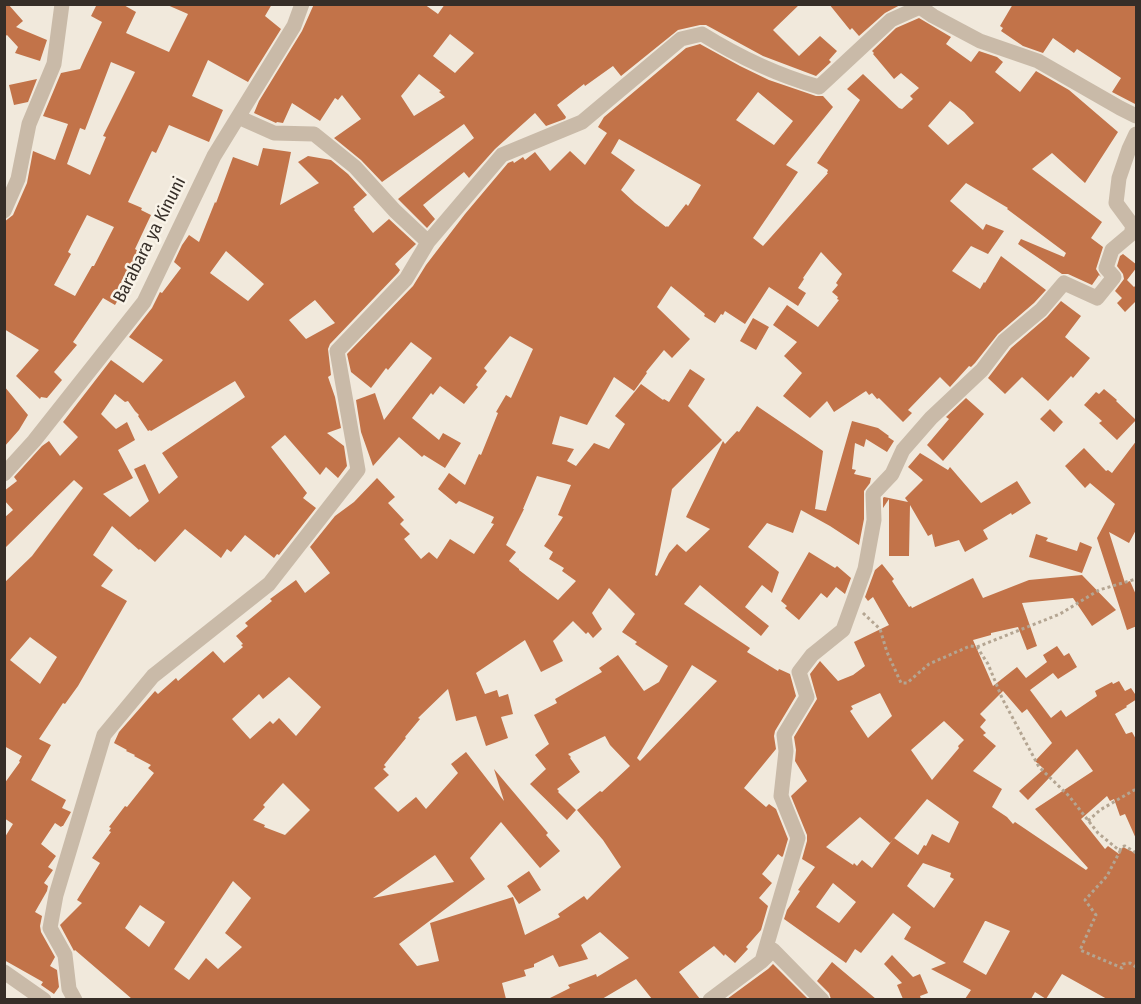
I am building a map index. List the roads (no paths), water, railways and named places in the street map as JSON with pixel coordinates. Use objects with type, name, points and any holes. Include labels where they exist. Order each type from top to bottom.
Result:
[{"type":"street","points":[[4,211],[18,179],[29,124],[54,64],[62,4]]},
{"type":"street","name":"Barabara ya Kinuni","points":[[4,474],[34,441],[144,302],[214,156],[294,26],[302,4]]},
{"type":"street","points":[[72,994],[65,956],[50,928],[56,895],[104,735],[153,676],[269,584],[358,470],[337,351],[406,279],[428,242],[502,155],[582,122],[681,39],[702,34],[724,48],[772,71],[819,87],[891,20],[920,7],[980,41],[1038,61],[1137,116]]},
{"type":"street","points":[[238,117],[274,133],[314,134],[355,167],[395,211],[428,242]]},
{"type":"street","points":[[762,961],[798,838],[782,796],[786,751],[784,735],[807,697],[799,672],[812,656],[843,630],[853,603],[865,568],[874,520],[873,494],[892,474],[903,450],[931,418],[982,370],[1004,340],[1041,310],[1064,283],[1097,298],[1114,277],[1106,268],[1112,250],[1131,234],[1133,226],[1116,203],[1119,178],[1137,134]]},
{"type":"street","points":[[710,999],[762,961],[773,950],[822,999]]},
{"type":"street","points":[[4,972],[44,999]]}]
